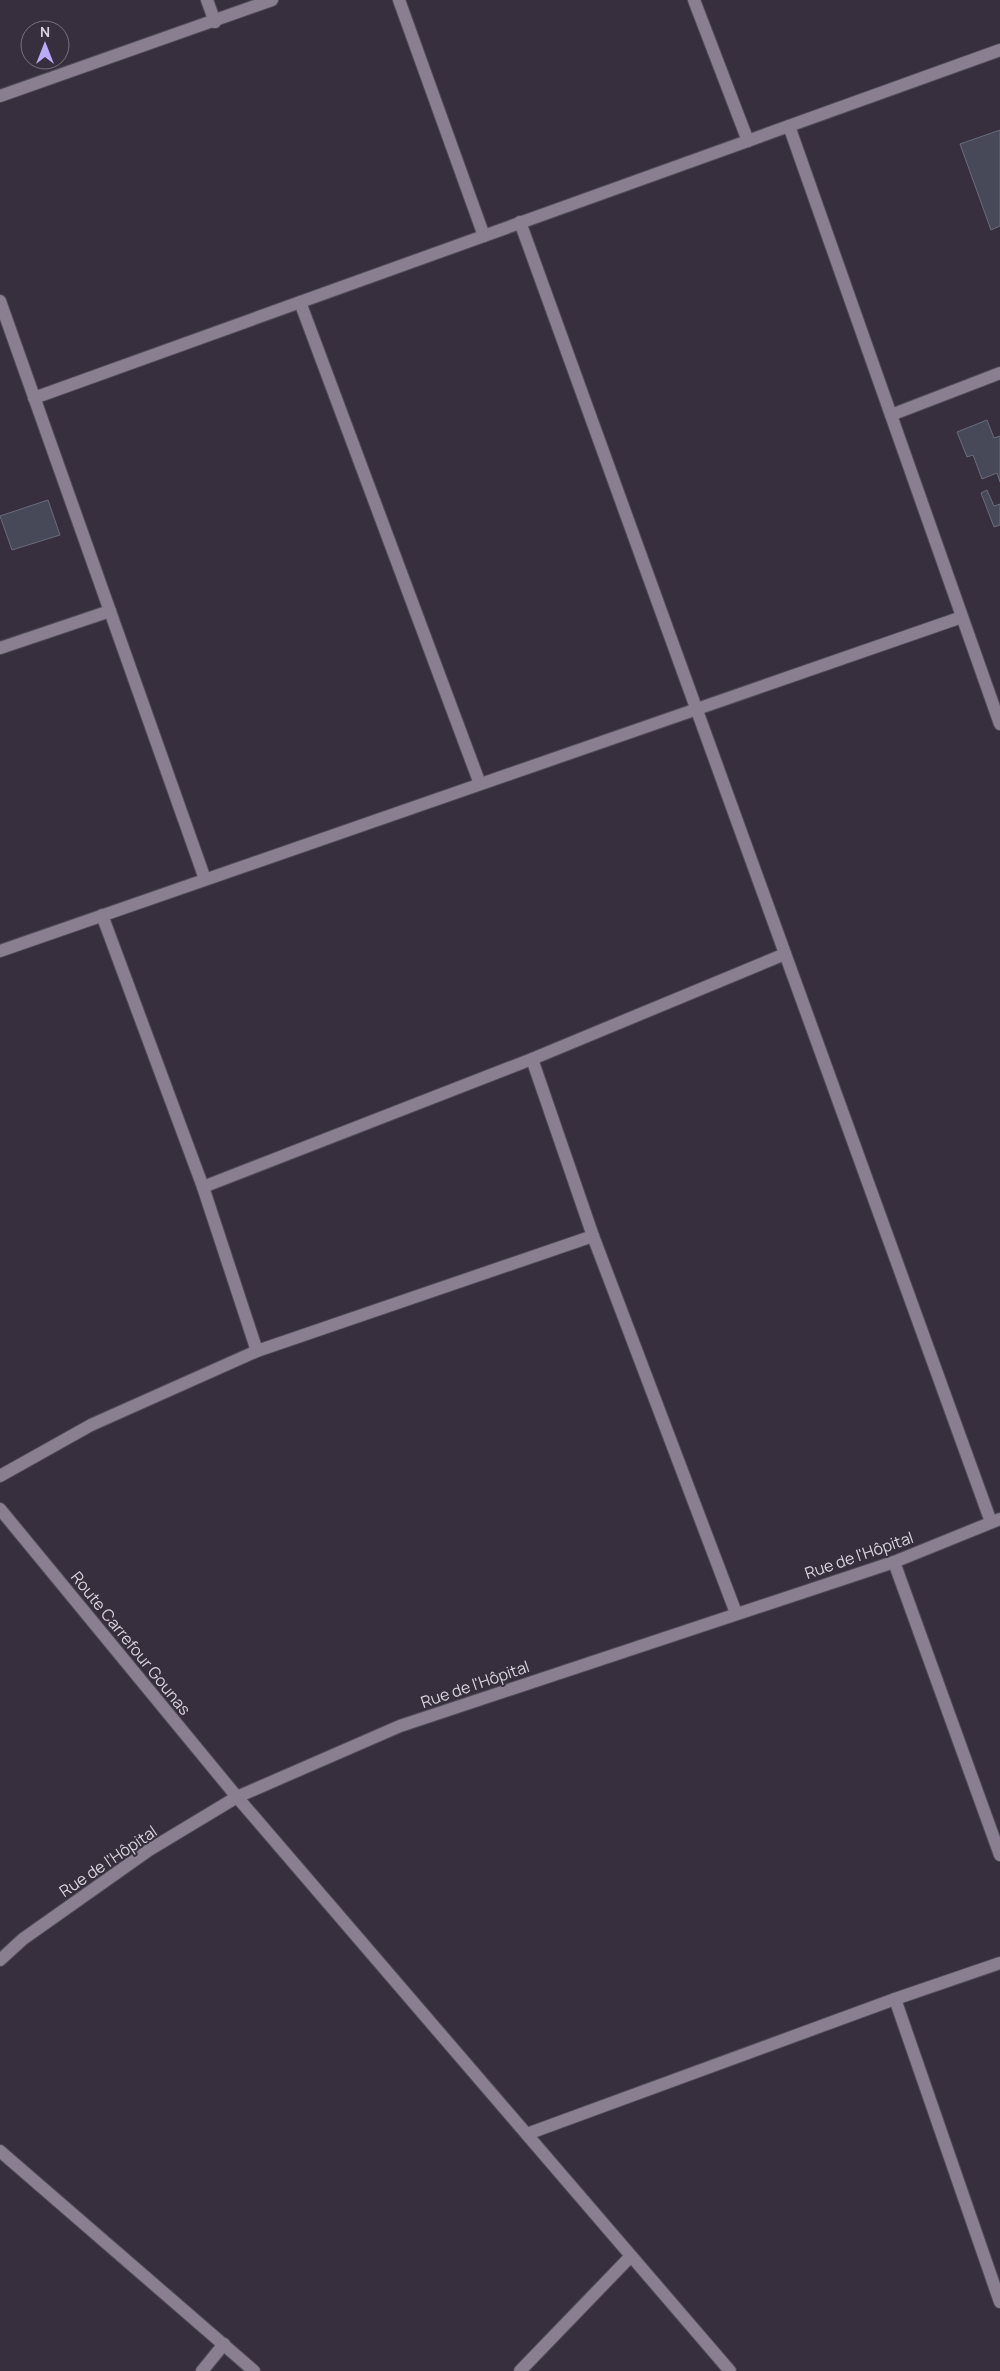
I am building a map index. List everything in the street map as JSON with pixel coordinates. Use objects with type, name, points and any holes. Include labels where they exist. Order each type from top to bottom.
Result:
[{"type":"street","points":[[207,0],[215,22]]},
{"type":"street","points":[[0,96],[215,22],[272,0]]},
{"type":"street","points":[[399,0],[484,236]]},
{"type":"street","points":[[694,0],[748,141]]},
{"type":"street","points":[[34,398],[1000,50]]},
{"type":"street","points":[[789,126],[1000,724]]},
{"type":"street","points":[[520,222],[785,954],[996,1521]]},
{"type":"street","points":[[0,301],[205,879]]},
{"type":"street","points":[[300,302],[480,784]]},
{"type":"street","points":[[891,415],[1000,373]]},
{"type":"street","points":[[0,648],[110,611]]},
{"type":"street","points":[[0,950],[962,617]]},
{"type":"street","points":[[102,915],[203,1187],[257,1351]]},
{"type":"street","points":[[203,1187],[532,1059],[785,954]]},
{"type":"street","points":[[532,1059],[593,1236],[736,1613]]},
{"type":"street","points":[[0,1476],[91,1425],[257,1351],[593,1236]]},
{"type":"street","name":"Route Carrefour Gounas","points":[[0,1509],[238,1797],[730,2371]]},
{"type":"street","name":"Rue de l'Hôpital","points":[[0,1960],[23,1939],[148,1850],[238,1797],[400,1726],[894,1562],[996,1521]]},
{"type":"street","points":[[894,1562],[1000,1854]]},
{"type":"street","points":[[527,2134],[895,1999],[1000,1963]]},
{"type":"street","points":[[895,1999],[1000,2302]]},
{"type":"street","points":[[0,2151],[254,2371]]},
{"type":"street","points":[[520,2371],[631,2256]]},
{"type":"street","points":[[202,2371],[224,2344]]},
{"type":"building","points":[[1000,130],[1000,226],[991,230],[960,144]]},
{"type":"building","points":[[987,420],[994,438],[1000,436],[1000,482],[997,473],[982,479],[973,455],[967,457],[957,432]]},
{"type":"building","points":[[987,490],[994,506],[1000,504],[1000,525],[994,527],[981,493]]},
{"type":"building","points":[[48,500],[60,535],[12,550],[0,516]]}]
